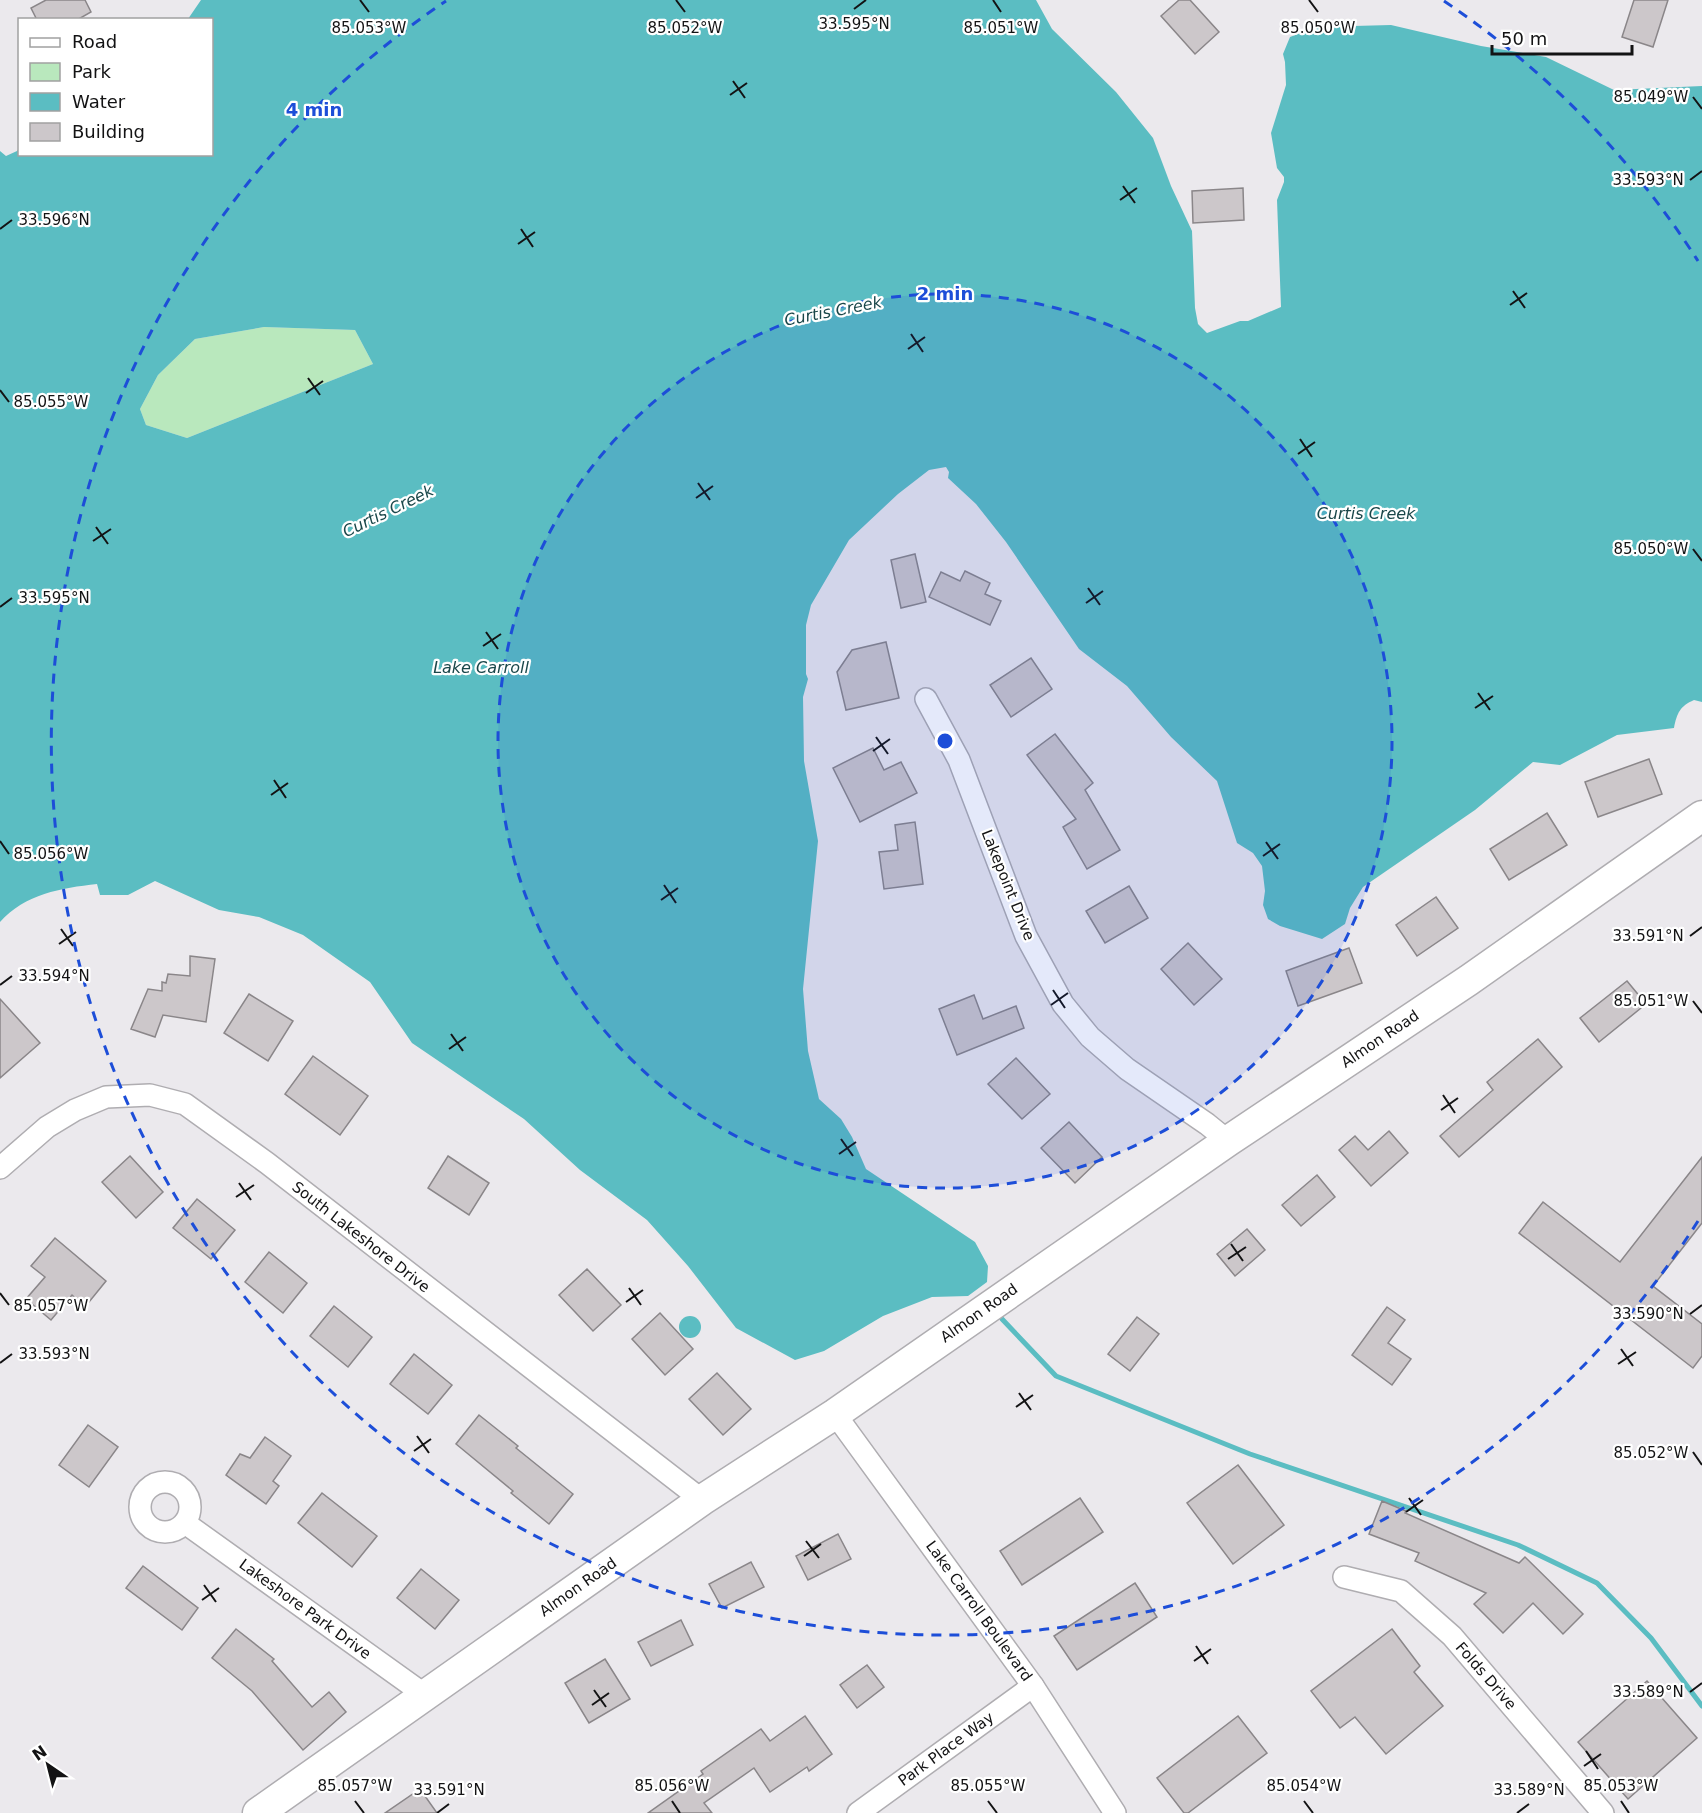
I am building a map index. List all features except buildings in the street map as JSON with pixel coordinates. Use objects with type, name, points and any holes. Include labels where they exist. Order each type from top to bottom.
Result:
[{"type":"street","name":"Lakepoint Drive","points":[[926,699],[959,760],[1026,936],[1063,1004],[1090,1037],[1127,1069],[1207,1124],[1227,1141]]},
{"type":"street","name":"Almon Road","points":[[258,1813],[702,1500],[835,1414],[1227,1141],[1469,980],[1702,816]]},
{"type":"street","name":"South Lakeshore Drive","points":[[0,1168],[47,1127],[75,1110],[106,1097],[150,1095],[185,1104],[267,1163],[702,1500]]},
{"type":"street","name":"Lake Carroll Boulevard","points":[[835,1414],[1033,1686],[1115,1813]]},
{"type":"street","name":"Lakeshore Park Drive","points":[[185,1523],[425,1695]]},
{"type":"street","name":"Folds Drive","points":[[1344,1577],[1401,1591],[1452,1636],[1603,1813]]},
{"type":"street","name":"Park Place Way","points":[[858,1813],[1033,1686]]},
{"type":"green space","points":[[264,327],[355,330],[373,364],[187,438],[146,425],[140,409],[158,375],[195,339]]},
{"type":"water","name":"Lake Carroll","points":[[201,0],[1036,0],[1052,29],[1116,92],[1153,138],[1171,186],[1192,231],[1195,308],[1198,324],[1207,333],[1240,321],[1248,321],[1281,307],[1277,200],[1284,177],[1277,168],[1271,133],[1286,85],[1283,54],[1290,37],[1316,27],[1391,25],[1481,46],[1546,57],[1614,90],[1702,86],[1702,702],[1694,700],[1682,708],[1674,728],[1617,735],[1560,765],[1533,762],[1475,810],[1363,887],[1350,908],[1345,924],[1322,939],[1280,926],[1268,919],[1263,905],[1265,891],[1262,866],[1253,853],[1237,843],[1217,781],[1171,737],[1127,686],[1079,649],[1006,542],[976,504],[948,478],[949,472],[946,467],[929,470],[898,494],[849,540],[811,605],[806,625],[806,674],[808,679],[803,697],[804,761],[818,841],[803,989],[808,1051],[819,1099],[841,1119],[866,1169],[975,1242],[988,1266],[987,1282],[968,1296],[932,1297],[883,1316],[824,1351],[795,1360],[736,1328],[688,1266],[647,1220],[580,1170],[524,1119],[412,1043],[370,982],[303,935],[259,917],[219,910],[155,881],[128,895],[100,895],[97,884],[57,890],[21,905],[0,922],[0,151],[6,156],[18,150],[18,156],[213,156],[213,18],[189,18]],"holes":[[[264,327],[355,330],[373,364],[187,438],[146,425],[140,409],[158,375],[195,339]]]},
{"type":"water","points":[[690,1316],[698,1319],[701,1327],[698,1335],[690,1338],[682,1335],[679,1327],[682,1319]]},
{"type":"waterway","points":[[1002,1319],[1056,1376],[1250,1454],[1518,1545],[1597,1583],[1651,1638],[1702,1706]]},
{"type":"water label","name":"Curtis Creek","points":[[833,311]]},
{"type":"water label","name":"Curtis Creek","points":[[388,511]]},
{"type":"water label","name":"Curtis Creek","points":[[1366,513]]}]
